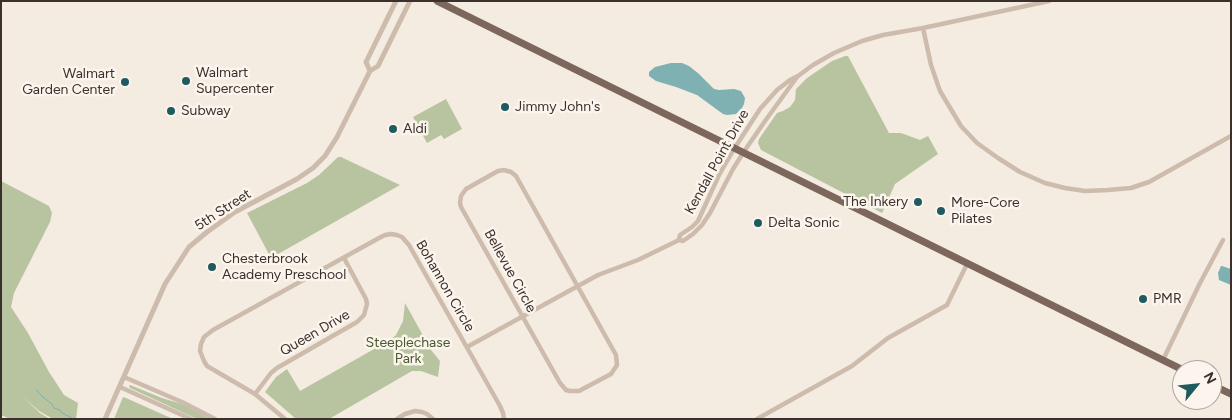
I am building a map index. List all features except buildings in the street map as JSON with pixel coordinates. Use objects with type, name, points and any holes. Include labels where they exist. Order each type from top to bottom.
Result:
[{"type":"main road","points":[[437,1],[1172,364]]},
{"type":"street","name":"5th Street","points":[[370,71],[366,62],[396,1]]},
{"type":"street","name":"5th Street","points":[[105,419],[165,284],[189,248],[207,232],[235,212],[297,179],[313,168],[325,156],[337,137],[370,71],[378,66],[410,1]]},
{"type":"street","name":"Kendall Point Drive","points":[[679,240],[680,235],[698,221],[719,175],[760,109],[777,90],[820,60],[846,47],[883,35],[1049,1]]},
{"type":"street","points":[[923,28],[931,65],[940,91],[961,126],[976,143],[998,158],[1020,172],[1045,183],[1085,191],[1131,188],[1149,182],[1231,136]]},
{"type":"street","name":"Kendall Point Drive","points":[[467,347],[598,275],[638,260],[679,240],[683,241],[693,234],[702,225],[720,196],[743,153],[798,76]]},
{"type":"street","name":"Bellevue Circle","points":[[498,171],[513,173],[578,286],[616,355],[617,365],[611,374],[574,392],[566,390],[560,383],[461,207],[462,194],[466,189],[498,171]]},
{"type":"street","name":"Bohannon Circle","points":[[285,419],[255,394],[208,366],[200,351],[204,337],[213,330],[385,235],[394,234],[402,237],[411,247],[501,409],[504,419]]},
{"type":"street","points":[[1163,360],[1223,240]]},
{"type":"street","name":"Queen Drive","points":[[255,394],[277,368],[362,319],[367,304],[366,298],[344,258]]},
{"type":"street","points":[[757,419],[852,366],[888,338],[946,305],[968,264]]},
{"type":"street","points":[[124,377],[182,402],[214,419]]},
{"type":"street","points":[[120,387],[191,419]]},
{"type":"street","points":[[397,419],[414,411],[422,412],[433,419]]},
{"type":"green space","points":[[848,56],[889,133],[901,133],[920,140],[928,136],[938,154],[895,184],[882,213],[761,150],[758,143],[777,113],[790,107],[795,100],[796,89],[807,78],[832,61]]},
{"type":"green space","points":[[446,99],[462,129],[444,139],[441,135],[427,143],[413,117]]},
{"type":"green space","points":[[338,157],[400,185],[271,258],[247,213],[307,183],[319,175]]},
{"type":"green space","points":[[1,181],[49,206],[52,213],[50,222],[14,293],[11,307],[64,395],[78,403],[76,419],[53,419],[39,411],[22,396],[40,413],[50,419],[10,419],[1,415]]},
{"type":"green space","name":"Steeplechase Park","points":[[405,303],[431,350],[440,361],[438,377],[421,371],[412,371],[329,419],[296,419],[265,392],[276,377],[287,369],[300,391],[390,340],[396,335],[403,321]]},
{"type":"green space","points":[[130,385],[185,405],[210,419],[197,419],[130,388]]},
{"type":"green space","points":[[123,397],[126,398],[173,419],[114,419]]},
{"type":"water","points":[[671,63],[682,63],[689,66],[714,89],[741,91],[745,98],[742,108],[736,114],[723,114],[697,95],[656,81],[649,76],[649,72],[655,67]]},
{"type":"water","points":[[1221,266],[1231,269],[1231,285],[1219,280],[1218,273]]},
{"type":"waterway","points":[[36,390],[54,408],[74,419]]},
{"type":"place","name":"Walmart Supercenter","points":[[186,81]]},
{"type":"place","name":"Walmart Garden Center","points":[[125,82]]},
{"type":"place","name":"Jimmy John's","points":[[505,107]]},
{"type":"place","name":"Subway","points":[[171,111]]},
{"type":"place","name":"Aldi","points":[[393,129]]},
{"type":"place","name":"The Inkery","points":[[918,202]]},
{"type":"place","name":"More-Core Pilates","points":[[941,211]]},
{"type":"place","name":"Delta Sonic","points":[[758,223]]},
{"type":"place","name":"Chesterbrook Academy Preschool","points":[[212,267]]},
{"type":"place","name":"PMR","points":[[1143,299]]}]
